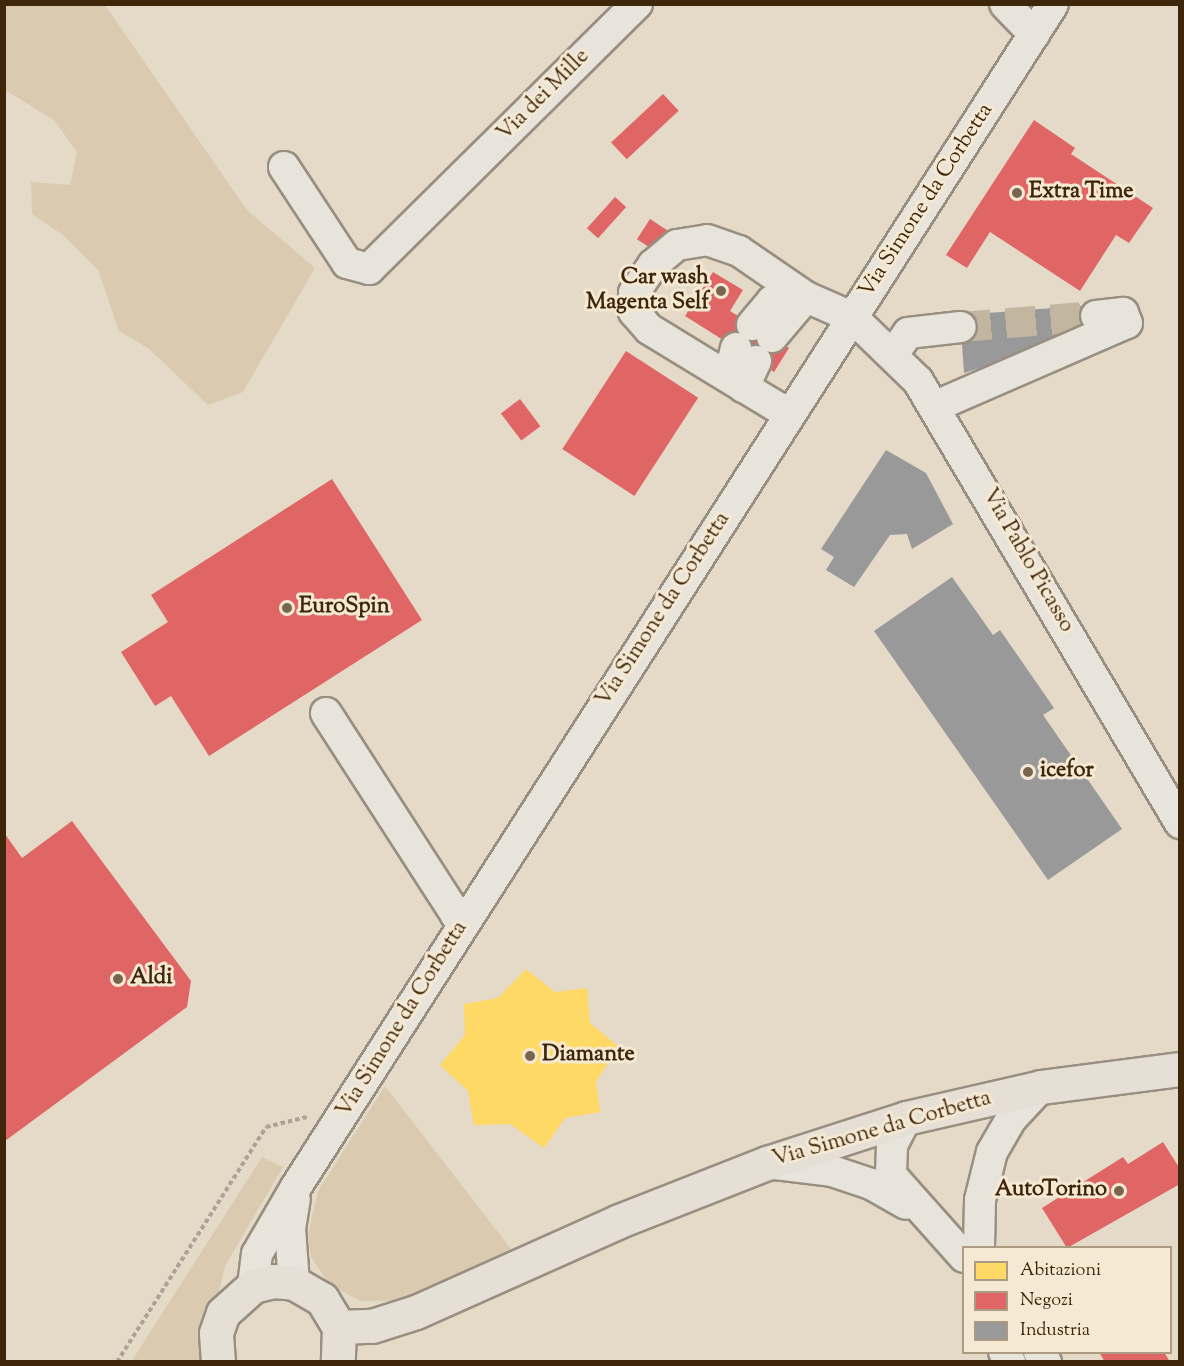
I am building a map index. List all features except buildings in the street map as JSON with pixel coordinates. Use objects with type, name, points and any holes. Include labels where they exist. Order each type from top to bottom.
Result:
[{"type":"main road","name":"Via Simone da Corbetta","points":[[339,1327],[372,1326],[416,1312],[619,1221],[768,1163],[906,1118],[1041,1087],[1179,1069]]},
{"type":"main road","points":[[218,1362],[216,1333],[223,1313],[253,1286],[294,1283],[322,1299],[339,1327],[338,1362]]},
{"type":"street","name":"Via dei Mille","points":[[284,167],[346,263],[369,269],[637,4]]},
{"type":"street","points":[[1005,4],[1034,34]]},
{"type":"street","name":"Via Simone da Corbetta","points":[[253,1286],[257,1254],[297,1187],[1053,4]]},
{"type":"street","name":"Via Pablo Picasso","points":[[752,352],[675,344],[670,321],[650,307],[649,294],[676,261],[697,255],[716,259],[749,280],[806,297],[852,317],[893,354],[936,406],[1179,823]]},
{"type":"street","points":[[789,414],[752,352],[806,297]]},
{"type":"street","points":[[936,406],[1128,323],[1124,313],[1096,316]]},
{"type":"street","points":[[893,354],[908,333],[961,327]]},
{"type":"street","points":[[326,713],[456,915],[466,920]]},
{"type":"street","points":[[967,1246],[992,1152],[1012,1118],[1041,1087]]},
{"type":"street","points":[[906,1118],[889,1158],[891,1175],[919,1212],[962,1252]]},
{"type":"street","points":[[768,1163],[832,1171],[871,1184],[919,1212]]},
{"type":"street","name":"Via Simone da Corbetta","points":[[294,1283],[290,1228],[297,1187]]},
{"type":"path","points":[[117,1362],[266,1127],[348,1106]]},
{"type":"shaded area","points":[[4,5],[105,5],[247,210],[315,268],[243,392],[208,405],[149,349],[119,331],[98,270],[63,235],[32,214],[31,182],[70,185],[77,152],[54,120],[5,90]]},
{"type":"shaded area","points":[[385,1086],[511,1249],[406,1301],[360,1301],[329,1284],[311,1257],[308,1235],[318,1191]]},
{"type":"shaded area","points":[[262,1157],[283,1167],[225,1266],[202,1361],[131,1362]]},
{"type":"tunnel","points":[[961,327],[1096,316]]},
{"type":"place","name":"Extra Time","points":[[1017,193]]},
{"type":"place","name":"Car wash Magenta Self","points":[[721,291]]},
{"type":"place","name":"EuroSpin","points":[[287,608]]},
{"type":"place","name":"icefor","points":[[1028,772]]},
{"type":"place","name":"Aldi","points":[[118,979]]},
{"type":"place","name":"Diamante","points":[[530,1056]]},
{"type":"place","name":"AutoTorino","points":[[1119,1191]]}]
